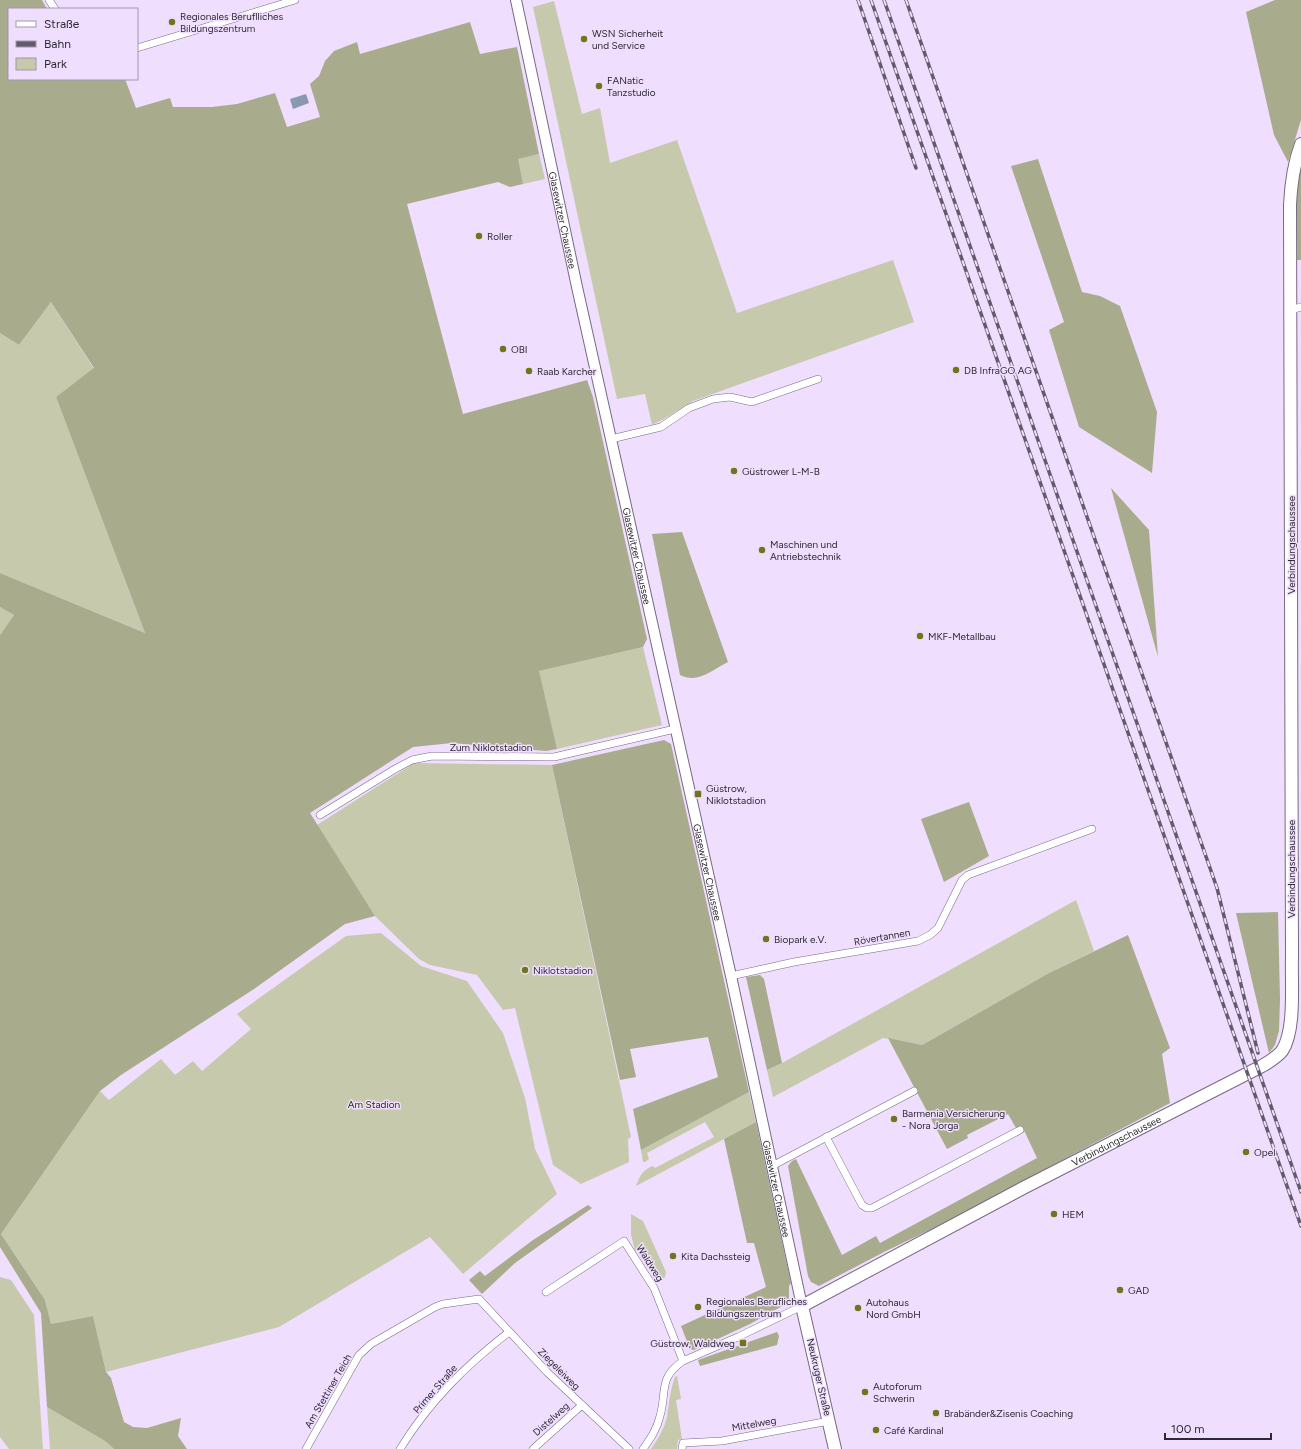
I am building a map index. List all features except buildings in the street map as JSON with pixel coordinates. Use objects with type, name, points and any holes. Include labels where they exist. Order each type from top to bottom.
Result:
[{"type":"main road","name":"Glasewitzer Chaussee","points":[[516,0],[573,272],[731,976],[802,1306]]},
{"type":"main road","name":"Verbindungschaussee","points":[[802,1306],[1025,1187],[1262,1066],[1278,1055],[1285,1046],[1290,1026],[1292,981],[1296,309],[1290,205],[1297,175],[1297,155],[1301,144]]},
{"type":"main road","name":"Neukruger Straße","points":[[802,1306],[835,1449]]},
{"type":"street","points":[[138,48],[296,0]]},
{"type":"street","points":[[611,439],[661,427],[689,408],[713,399],[730,397],[752,402],[818,378]]},
{"type":"street","name":"Zum Niklotstadion","points":[[320,815],[412,760],[432,756],[554,757],[675,730]]},
{"type":"street","name":"Rövertannen","points":[[731,976],[794,962],[918,941],[930,935],[938,928],[962,880],[968,875],[1092,829]]},
{"type":"street","points":[[772,1166],[914,1091]]},
{"type":"street","points":[[826,1137],[862,1205],[867,1208],[872,1208],[1020,1130]]},
{"type":"street","name":"Waldweg","points":[[546,1292],[624,1241],[654,1288],[683,1361]]},
{"type":"street","name":"Ziegeleiweg","points":[[479,1299],[547,1372],[629,1449]]},
{"type":"street","name":"Am Stettiner Teich","points":[[306,1449],[359,1356],[365,1349],[371,1344],[436,1307],[443,1304],[479,1299]]},
{"type":"street","points":[[643,1449],[654,1434],[661,1415],[664,1387],[670,1372],[683,1361],[738,1337],[802,1306]]},
{"type":"street","name":"Primer Straße","points":[[400,1449],[427,1410],[454,1378],[509,1332]]},
{"type":"street","name":"Distelweg","points":[[533,1449],[582,1405]]},
{"type":"street","name":"Mittelweg","points":[[683,1446],[829,1421]]},
{"type":"green space","points":[[0,0],[42,0],[46,8],[8,8],[8,80],[125,80],[136,108],[170,98],[173,107],[212,107],[237,104],[275,93],[287,127],[320,117],[310,84],[319,76],[325,61],[334,51],[357,42],[360,54],[470,22],[480,54],[517,47],[539,154],[518,159],[523,184],[510,187],[498,182],[407,204],[463,414],[587,380],[593,397],[647,639],[643,647],[539,671],[557,749],[546,751],[452,743],[413,747],[310,813],[375,916],[345,924],[254,989],[121,1075],[100,1091],[1,1234],[45,1300],[51,1324],[93,1316],[106,1372],[111,1378],[124,1422],[133,1427],[147,1428],[181,1418],[178,1436],[187,1449],[114,1449],[105,1441],[47,1407],[41,1313],[0,1247],[0,635],[14,615],[0,607],[0,573],[145,633],[56,397],[94,368],[51,302],[19,345],[0,333]]},
{"type":"green space","points":[[1275,0],[1301,0],[1301,120],[1288,162],[1274,135],[1246,12]]},
{"type":"green space","points":[[554,1],[582,114],[600,108],[610,163],[677,140],[737,313],[893,260],[914,322],[693,401],[652,425],[645,394],[617,399],[533,7]]},
{"type":"green space","points":[[539,154],[545,179],[523,184],[517,159]]},
{"type":"green space","points":[[1038,159],[1082,292],[1100,296],[1120,306],[1157,412],[1152,473],[1079,427],[1049,330],[1064,322],[1011,166]]},
{"type":"green space","points":[[1301,162],[1301,260],[1297,260],[1297,199]]},
{"type":"green space","points":[[51,302],[94,369],[56,397],[145,633],[0,573],[0,333],[19,345]]},
{"type":"green space","points":[[1111,488],[1149,530],[1158,657]]},
{"type":"green space","points":[[682,532],[728,662],[705,675],[693,678],[680,675],[652,534]]},
{"type":"green space","points":[[0,607],[14,615],[0,635]]},
{"type":"green space","points":[[643,647],[662,725],[557,749],[538,671]]},
{"type":"green space","points":[[664,740],[671,744],[749,1092],[641,1150],[633,1109],[718,1077],[708,1037],[630,1049],[636,1077],[620,1080],[552,765]]},
{"type":"green space","name":"Niklotstadion","points":[[414,763],[552,765],[631,1137],[628,1139],[629,1162],[581,1184],[553,1165],[515,1008],[503,1010],[477,975],[430,965],[419,959],[375,916],[317,825]]},
{"type":"green space","points":[[969,802],[989,856],[944,882],[921,819]]},
{"type":"green space","points":[[1076,900],[1094,951],[1049,973],[922,1045],[883,1038],[773,1097],[767,1070]]},
{"type":"green space","points":[[1278,912],[1280,999],[1279,1031],[1275,1045],[1269,1053],[1236,913]]},
{"type":"green space","name":"Am Stadion","points":[[381,933],[421,966],[467,981],[503,1033],[525,1098],[535,1149],[557,1194],[463,1274],[430,1237],[279,1327],[106,1372],[93,1316],[51,1324],[45,1300],[1,1234],[100,1091],[109,1100],[161,1059],[175,1075],[193,1061],[202,1071],[251,1029],[237,1014],[346,936]]},
{"type":"green space","points":[[1128,935],[1170,1048],[1162,1054],[1170,1103],[940,1225],[819,1286],[811,1282],[808,1276],[788,1166],[792,1161],[796,1159],[842,1255],[876,1236],[880,1243],[1037,1158],[1022,1126],[1016,1128],[1008,1114],[967,1135],[968,1138],[947,1149],[888,1038],[922,1045],[1049,973]]},
{"type":"green space","points":[[760,975],[764,979],[782,1063],[767,1070],[746,977]]},
{"type":"green space","points":[[749,1092],[756,1122],[636,1186],[640,1176],[646,1169],[653,1166],[655,1168],[714,1137],[705,1122],[647,1153],[649,1159],[645,1162],[643,1162],[641,1150]]},
{"type":"green space","points":[[756,1122],[791,1283],[789,1286],[789,1298],[786,1304],[750,1324],[694,1350],[690,1349],[681,1326],[766,1287],[754,1243],[747,1243],[724,1139]]},
{"type":"green space","points":[[588,1205],[592,1208],[515,1263],[482,1294],[469,1280],[480,1271],[485,1276],[533,1240]]},
{"type":"green space","points":[[631,1214],[643,1221],[666,1272],[665,1277],[657,1282],[651,1278],[656,1275],[640,1249],[635,1251],[631,1234]]},
{"type":"green space","points":[[0,1277],[11,1280],[34,1315],[43,1449],[9,1449],[0,1437]]},
{"type":"green space","points":[[777,1332],[779,1336],[777,1345],[700,1366],[698,1360]]},
{"type":"green space","points":[[677,1376],[681,1399],[676,1400],[682,1439],[678,1440],[677,1449],[651,1449],[666,1421],[672,1387],[675,1377]]},
{"type":"green space","points":[[47,1407],[105,1441],[114,1449],[50,1449]]},
{"type":"water","points":[[306,94],[309,103],[293,109],[290,99]]},
{"type":"railway","points":[[858,0],[916,168]]},
{"type":"railway","points":[[871,0],[1301,1226]]},
{"type":"railway","points":[[884,0],[1301,1192]]},
{"type":"railway","points":[[906,0],[1217,888],[1258,1053]]},
{"type":"place","name":"Regionales Beruflliches Bildungszentrum","points":[[172,22]]},
{"type":"place","name":"WSN Sicherheit und Service","points":[[584,39]]},
{"type":"place","name":"FANatic Tanzstudio","points":[[599,86]]},
{"type":"place","name":"Roller","points":[[479,236]]},
{"type":"place","name":"OBI","points":[[503,349]]},
{"type":"place","name":"DB InfraGO AG","points":[[956,370]]},
{"type":"place","name":"Raab Karcher","points":[[529,371]]},
{"type":"place","name":"Güstrower L-M-B","points":[[734,471]]},
{"type":"place","name":"Maschinen und Antriebstechnik","points":[[762,550]]},
{"type":"place","name":"MKF-Metallbau","points":[[920,636]]},
{"type":"place","name":"Güstrow, Niklotstadion","points":[[698,794]]},
{"type":"place","name":"Biopark e.V.","points":[[766,939]]},
{"type":"place","name":"Niklotstadion","points":[[525,970]]},
{"type":"place","name":"Barmenia Versicherung - Nora Jorga","points":[[894,1119]]},
{"type":"place","name":"Opel","points":[[1246,1152]]},
{"type":"place","name":"HEM","points":[[1054,1214]]},
{"type":"place","name":"Kita Dachssteig","points":[[673,1256]]},
{"type":"place","name":"GAD","points":[[1120,1290]]},
{"type":"place","name":"Regionales Berufliches Bildungszentrum","points":[[698,1307]]},
{"type":"place","name":"Autohaus Nord GmbH","points":[[858,1308]]},
{"type":"place","name":"Güstrow, Waldweg","points":[[743,1343]]},
{"type":"place","name":"Autoforum Schwerin","points":[[865,1392]]},
{"type":"place","name":"Brabänder&Zisenis Coaching","points":[[936,1413]]},
{"type":"place","name":"Café Kardinal","points":[[876,1430]]}]
